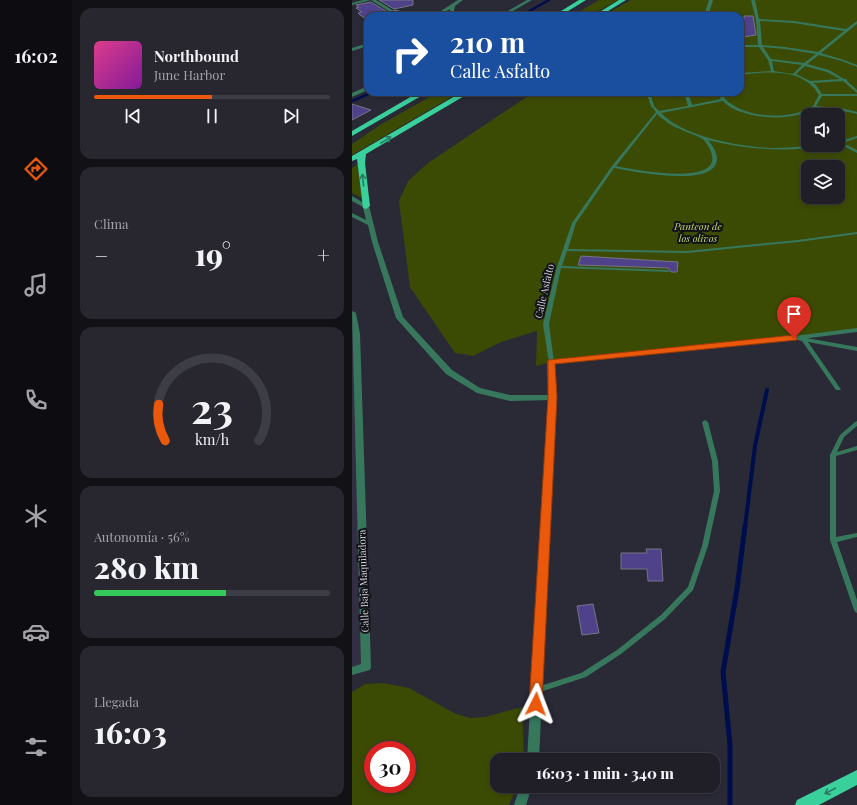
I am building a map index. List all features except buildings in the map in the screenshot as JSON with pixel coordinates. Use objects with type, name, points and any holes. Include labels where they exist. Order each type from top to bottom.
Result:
[{"type":"highway","points":[[563,12],[583,0]]},
{"type":"highway","points":[[603,12],[623,0]]},
{"type":"highway","points":[[352,134],[417,96]]},
{"type":"highway","points":[[352,160],[460,96]]},
{"type":"highway","points":[[362,154],[361,163],[366,206]]},
{"type":"highway","points":[[802,805],[857,776]]},
{"type":"street","points":[[352,4],[369,0]]},
{"type":"street","points":[[373,0],[392,11]]},
{"type":"street","points":[[442,12],[461,0]]},
{"type":"street","points":[[508,12],[530,0]]},
{"type":"street","points":[[451,12],[453,5]]},
{"type":"street","points":[[352,50],[364,46]]},
{"type":"street","points":[[352,95],[364,90]]},
{"type":"street","points":[[352,198],[366,206],[370,224],[400,318],[449,372],[477,390],[510,398],[552,397]]},
{"type":"street","points":[[352,215],[370,224]]},
{"type":"street","name":"Calle Baja Maquiladora","points":[[352,313],[356,334],[366,667],[352,671]]},
{"type":"street","points":[[533,753],[552,397],[551,362],[798,339],[857,330]]},
{"type":"street","points":[[520,805],[524,793]]},
{"type":"lane","points":[[707,12],[711,0]]},
{"type":"lane","points":[[753,0],[758,20],[760,46],[770,60],[773,72]]},
{"type":"lane","points":[[758,20],[794,22],[847,30]]},
{"type":"lane","points":[[794,75],[805,64],[857,22]]},
{"type":"lane","points":[[744,46],[787,47],[838,58],[857,66]]},
{"type":"lane","points":[[770,60],[805,64],[827,70],[846,80],[857,94]]},
{"type":"lane","points":[[744,74],[773,72],[794,75],[810,82],[821,95]]},
{"type":"lane","points":[[810,82],[846,80]]},
{"type":"lane","points":[[821,95],[857,94]]},
{"type":"lane","points":[[814,107],[821,95]]},
{"type":"lane","points":[[650,96],[656,113],[680,128],[705,138],[735,145],[773,149],[801,148]]},
{"type":"lane","points":[[687,96],[690,106]]},
{"type":"lane","points":[[720,96],[722,100],[733,107],[752,113],[775,116],[795,114],[814,107],[846,110],[857,113]]},
{"type":"lane","points":[[656,113],[722,100]]},
{"type":"lane","name":"Calle Asfalto","points":[[551,362],[546,324],[559,267],[574,223],[613,167],[656,113]]},
{"type":"lane","points":[[845,141],[857,137]]},
{"type":"lane","points":[[613,167],[667,175],[701,173],[710,169],[714,164],[715,155],[705,138]]},
{"type":"lane","points":[[845,146],[857,152]]},
{"type":"lane","points":[[565,250],[687,252],[798,241],[857,233]]},
{"type":"lane","points":[[559,267],[668,270]]},
{"type":"lane","points":[[798,339],[857,349]]},
{"type":"lane","points":[[798,339],[838,389]]},
{"type":"lane","points":[[536,690],[583,675],[619,652],[663,617],[691,588],[705,546],[717,491],[715,461],[705,422]]},
{"type":"lane","points":[[857,423],[842,436],[833,455],[833,540],[857,610]]},
{"type":"lane","points":[[833,455],[857,448]]},
{"type":"lane","points":[[833,540],[857,535]]},
{"type":"shaded area","points":[[352,313],[356,334],[366,667],[352,671]]},
{"type":"green space","points":[[599,0],[618,0],[596,12],[579,12]]},
{"type":"green space","name":"Panteon de los olivos","points":[[631,0],[857,0],[857,330],[551,362],[536,366],[537,331],[501,342],[473,356],[455,353],[410,287],[399,201],[408,181],[428,163],[528,96],[744,96],[744,12],[609,12]]},
{"type":"green space","points":[[431,96],[453,96],[352,155],[352,144],[380,125]]},
{"type":"green space","points":[[358,164],[362,198],[352,193],[352,168]]},
{"type":"green space","points":[[383,683],[409,688],[454,713],[470,718],[485,717],[522,707],[524,753],[490,753],[490,793],[514,793],[509,805],[352,805],[352,692],[365,684]]},
{"type":"waterway","points":[[528,12],[549,0]]},
{"type":"waterway","points":[[352,101],[364,96]]},
{"type":"waterway","points":[[745,527],[755,446],[767,390]]},
{"type":"waterway","points":[[730,805],[730,745],[723,672],[737,589],[745,526]]},
{"type":"route","points":[[536,704],[552,397],[551,362],[794,338]]}]
